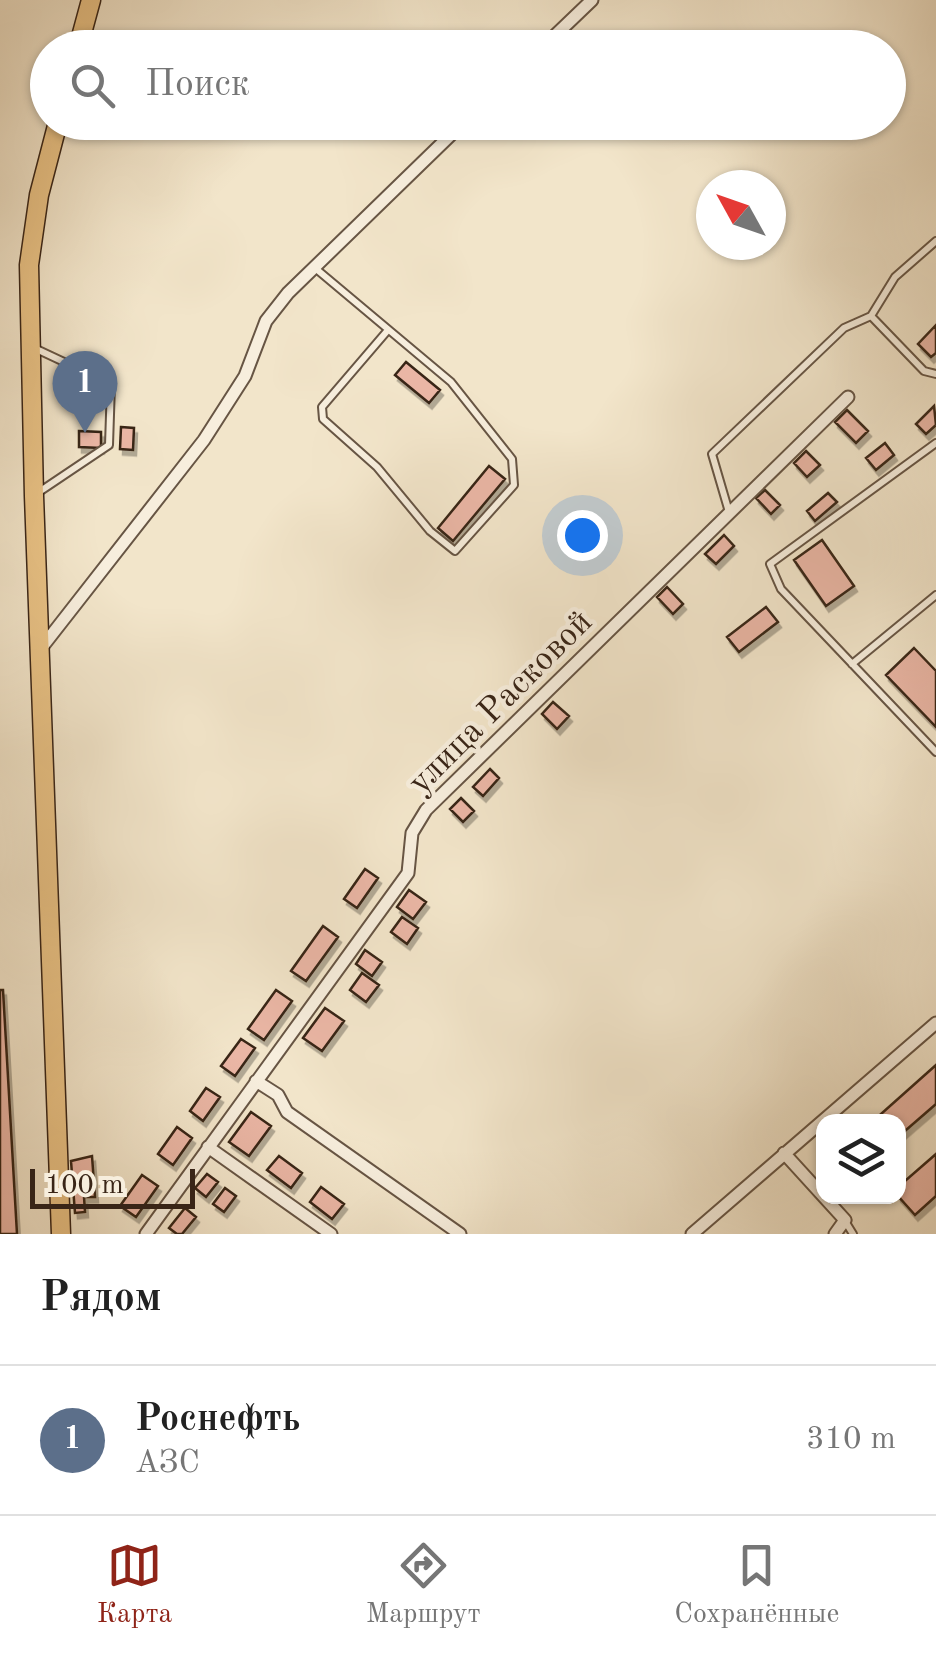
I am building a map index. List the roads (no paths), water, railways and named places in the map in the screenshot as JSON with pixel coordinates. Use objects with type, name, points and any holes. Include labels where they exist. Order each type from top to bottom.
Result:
[{"type":"main road","points":[[83,30],[91,0]]},
{"type":"main road","points":[[53,140],[39,195],[29,266],[60,1234]]},
{"type":"street","points":[[561,30],[592,0]]},
{"type":"street","points":[[39,650],[204,440],[245,376],[266,321],[314,267],[445,140]]},
{"type":"street","name":"улица Расковой","points":[[149,1233],[408,873],[412,833],[426,810],[848,397]]},
{"type":"street","points":[[692,1234],[936,1023]]},
{"type":"street","points":[[256,1082],[278,1095],[287,1112],[460,1234]]},
{"type":"street","points":[[208,1146],[331,1234]]},
{"type":"street","points":[[784,1153],[844,1220],[835,1234]]},
{"type":"lane","points":[[729,513],[712,454],[844,328],[871,316],[896,276],[936,240]]},
{"type":"lane","points":[[314,267],[451,382],[512,458],[514,485],[455,551],[430,531],[378,468],[323,419],[322,407],[388,330]]},
{"type":"lane","points":[[871,316],[924,371],[936,374]]},
{"type":"lane","points":[[30,346],[111,384],[108,445],[34,496]]},
{"type":"lane","points":[[936,443],[770,564],[780,589],[936,752]]},
{"type":"lane","points":[[852,664],[936,595]]},
{"type":"lane","points":[[844,1220],[854,1234]]},
{"type":"place","name":"Роснефть","points":[[85,433]]}]
